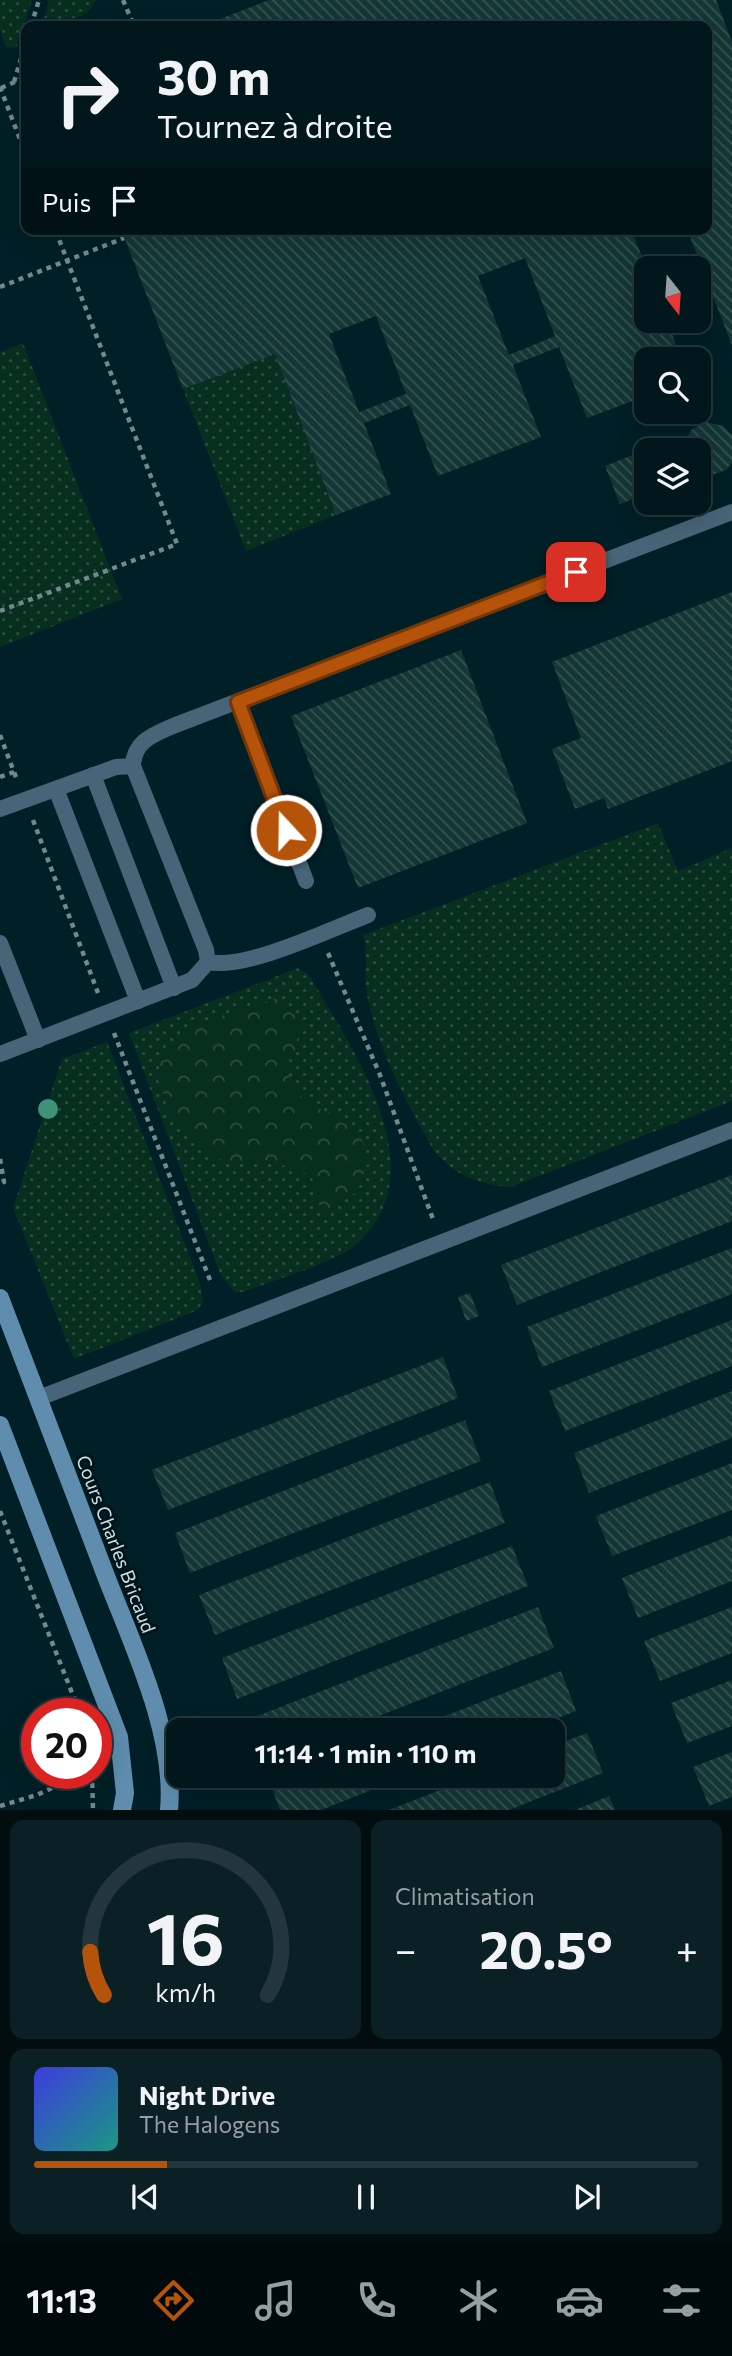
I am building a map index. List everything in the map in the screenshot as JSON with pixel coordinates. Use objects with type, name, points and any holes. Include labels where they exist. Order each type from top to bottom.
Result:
[{"type":"main road","name":"Cours Charles Bricaud","points":[[0,1298],[140,1667],[162,1736],[171,1789],[169,1810]]},
{"type":"main road","points":[[0,1425],[118,1737],[125,1793],[122,1810]]},
{"type":"lane","points":[[208,962],[206,950],[133,766],[134,753],[145,738],[732,512]]},
{"type":"lane","points":[[238,702],[306,881]]},
{"type":"lane","points":[[0,809],[116,767],[133,766]]},
{"type":"lane","points":[[93,775],[174,988]]},
{"type":"lane","points":[[56,789],[138,1001]]},
{"type":"lane","points":[[208,962],[220,965],[252,959],[368,915]]},
{"type":"lane","points":[[0,943],[38,1040]]},
{"type":"lane","points":[[0,1054],[174,988],[192,980],[208,962]]},
{"type":"lane","points":[[39,1398],[732,1130]]},
{"type":"path","points":[[33,21],[39,0]]},
{"type":"path","points":[[123,0],[132,21]]},
{"type":"path","points":[[14,82],[21,59]]},
{"type":"path","points":[[21,80],[0,88],[21,142]]},
{"type":"path","points":[[0,611],[177,544],[57,235]]},
{"type":"path","points":[[0,287],[124,238]]},
{"type":"path","points":[[0,776],[14,772]]},
{"type":"path","points":[[320,934],[380,1075],[443,1242]]},
{"type":"path","points":[[0,1159],[4,1182],[0,1183]]},
{"type":"path","points":[[0,1511],[74,1698]]},
{"type":"path","points":[[0,1806],[50,1789]]},
{"type":"path","points":[[92,1789],[93,1810]]},
{"type":"green space","points":[[0,0],[32,0],[25,21],[21,21],[21,33],[16,48],[6,47],[0,31]]},
{"type":"green space","points":[[49,0],[96,0],[86,13],[74,18],[59,19],[44,18]]},
{"type":"green space","points":[[23,343],[122,599],[0,647],[0,352]]},
{"type":"green space","points":[[275,354],[336,515],[246,551],[183,389]]},
{"type":"green space","points":[[658,823],[678,871],[732,848],[732,1101],[511,1187],[488,1184],[458,1172],[433,1149],[404,1095],[379,1039],[368,1000],[363,935]]},
{"type":"green space","points":[[298,968],[308,974],[365,1073],[380,1111],[389,1148],[390,1185],[378,1218],[352,1248],[300,1272],[243,1292],[235,1292],[221,1276],[129,1033]]},
{"type":"green space","points":[[281,997],[300,1022],[296,1048],[286,1065],[293,1084],[311,1105],[349,1123],[360,1136],[369,1159],[357,1192],[326,1210],[316,1202],[312,1176],[269,1160],[224,1162],[190,1138],[174,1119],[158,1081],[160,1056],[187,1027]]},
{"type":"green space","points":[[107,1042],[200,1283],[203,1301],[198,1310],[74,1359],[13,1208],[62,1059]]},
{"type":"building","points":[[269,0],[716,0],[732,42],[732,345],[711,292],[711,256],[697,256],[689,235],[712,235],[712,21],[215,21]]},
{"type":"building","points":[[123,235],[633,235],[642,256],[634,256],[634,333],[672,333],[677,347],[634,347],[634,400],[587,418],[559,347],[513,365],[541,437],[438,476],[410,405],[364,423],[391,494],[336,515],[275,354],[183,389]],"holes":[[[525,258],[555,336],[509,355],[478,276]],[[376,316],[406,394],[359,412],[329,334]]]},
{"type":"building","points":[[711,423],[723,426],[732,435],[732,463],[726,470],[711,475],[711,438],[688,438],[691,430]]},
{"type":"building","points":[[634,455],[634,499],[620,504],[605,466]]},
{"type":"building","points":[[732,592],[732,761],[608,809],[604,798],[575,809],[552,749],[581,738],[552,662]]},
{"type":"building","points":[[461,650],[527,823],[358,888],[291,716]]},
{"type":"building","points":[[732,1175],[732,1221],[517,1305],[501,1265]]},
{"type":"building","points":[[732,1248],[732,1294],[542,1367],[527,1327]]},
{"type":"building","points":[[470,1293],[479,1316],[466,1321],[458,1297]]},
{"type":"building","points":[[732,1320],[732,1366],[565,1431],[549,1391]]},
{"type":"building","points":[[443,1357],[458,1398],[168,1510],[152,1470]]},
{"type":"building","points":[[732,1391],[732,1438],[589,1493],[574,1453]]},
{"type":"building","points":[[465,1420],[481,1461],[190,1573],[175,1533]]},
{"type":"building","points":[[732,1463],[732,1510],[612,1556],[596,1516]]},
{"type":"building","points":[[490,1482],[505,1523],[215,1635],[199,1595]]},
{"type":"building","points":[[732,1535],[732,1581],[638,1618],[622,1578]]},
{"type":"building","points":[[512,1546],[528,1586],[237,1699],[222,1658]]},
{"type":"building","points":[[538,1607],[554,1648],[374,1718],[252,1718]]},
{"type":"building","points":[[732,1607],[732,1653],[660,1681],[644,1641]]},
{"type":"building","points":[[561,1671],[576,1711],[558,1718],[440,1718]]},
{"type":"building","points":[[732,1680],[732,1726],[687,1743],[671,1703]]},
{"type":"building","points":[[587,1733],[603,1773],[565,1788],[565,1741]]},
{"type":"building","points":[[732,1752],[732,1797],[709,1806],[693,1767]]},
{"type":"building","points":[[272,1788],[377,1788],[321,1810],[280,1810]]},
{"type":"building","points":[[445,1788],[565,1788],[509,1810],[389,1810]]},
{"type":"building","points":[[609,1796],[615,1810],[575,1810]]},
{"type":"route","points":[[286,830],[238,702],[576,572]]}]
